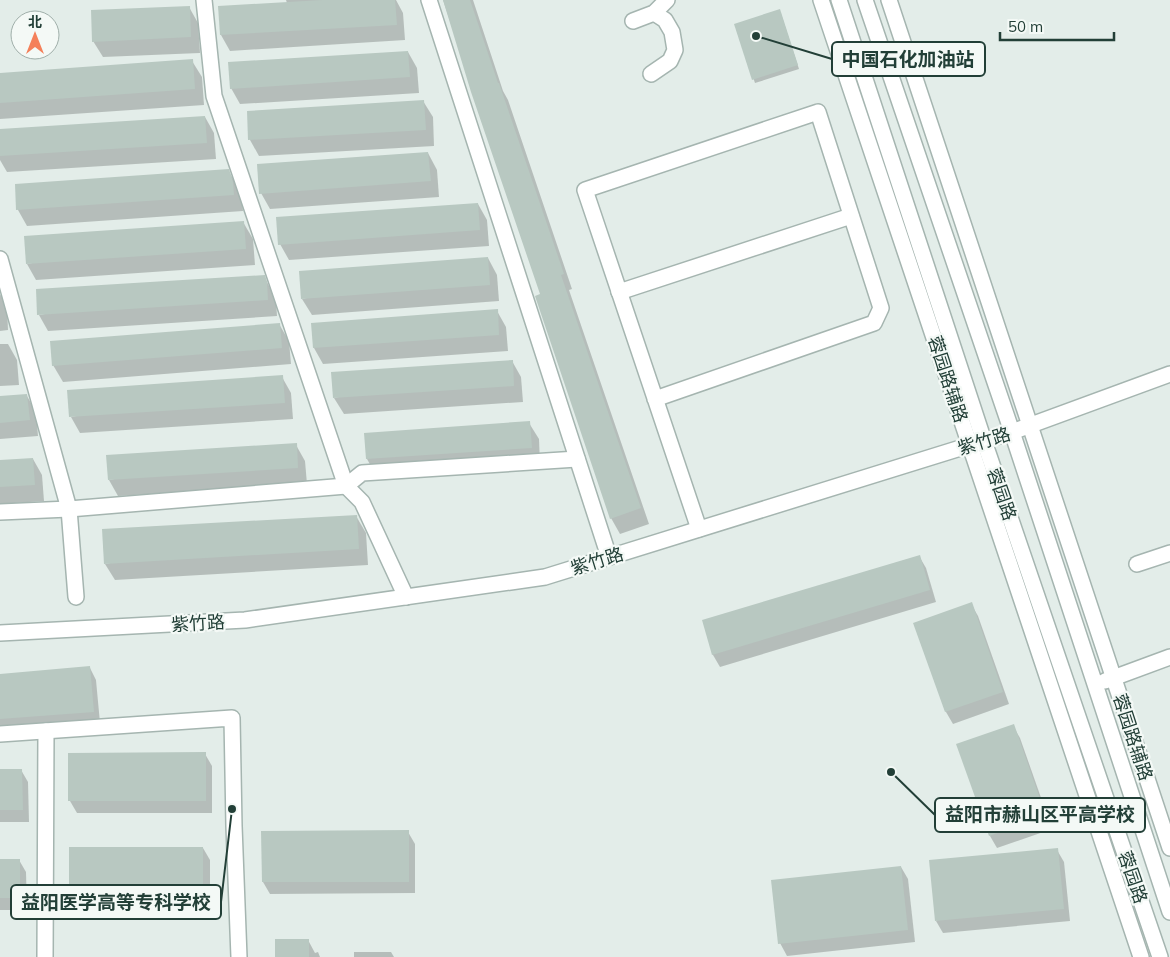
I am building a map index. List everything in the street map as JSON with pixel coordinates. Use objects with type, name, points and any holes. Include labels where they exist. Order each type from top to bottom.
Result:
[{"type":"street","points":[[204,0],[214,96],[346,486],[362,502],[406,597]]},
{"type":"street","points":[[430,0],[609,557]]},
{"type":"street","points":[[633,20],[654,14],[668,0]]},
{"type":"street","name":"蓉园路辅路","points":[[821,0],[977,443],[1141,957]]},
{"type":"street","name":"蓉园路","points":[[839,0],[977,443],[1160,957]]},
{"type":"street","name":"蓉园路","points":[[865,0],[1012,432],[1170,912]]},
{"type":"street","name":"蓉园路辅路","points":[[889,0],[1170,848]]},
{"type":"street","points":[[651,74],[670,61],[675,50],[672,32],[665,20],[654,14]]},
{"type":"street","points":[[655,400],[874,323],[881,308],[818,112],[584,190],[619,292],[655,400],[699,529]]},
{"type":"street","points":[[619,292],[852,216]]},
{"type":"street","points":[[0,259],[69,509],[76,597]]},
{"type":"street","name":"紫竹路","points":[[0,632],[245,620],[545,577],[1012,432],[1170,374]]},
{"type":"street","points":[[0,512],[69,509],[346,486],[362,473],[577,459]]},
{"type":"street","points":[[1137,564],[1170,553]]},
{"type":"street","points":[[1096,684],[1170,658]]},
{"type":"street","points":[[0,734],[232,718],[239,957]]},
{"type":"street","points":[[45,957],[46,731]]},
{"type":"building","points":[[322,0],[395,0],[397,25],[220,35],[218,6]]},
{"type":"building","points":[[443,0],[470,0],[564,274],[561,275],[641,508],[610,519],[535,296],[540,294],[471,92]]},
{"type":"building","points":[[190,6],[191,37],[92,42],[91,10]]},
{"type":"building","points":[[780,9],[798,65],[752,80],[734,24]]},
{"type":"building","points":[[408,51],[410,77],[230,89],[228,62]]},
{"type":"building","points":[[193,59],[195,89],[0,103],[0,73]]},
{"type":"building","points":[[424,100],[426,130],[248,140],[247,111]]},
{"type":"building","points":[[205,116],[207,143],[0,156],[0,129]]},
{"type":"building","points":[[428,152],[431,181],[259,194],[257,164]]},
{"type":"building","points":[[229,169],[234,195],[16,210],[15,184]]},
{"type":"building","points":[[478,203],[480,230],[278,245],[276,217]]},
{"type":"building","points":[[244,221],[246,249],[26,264],[24,236]]},
{"type":"building","points":[[488,257],[490,285],[301,299],[299,271]]},
{"type":"building","points":[[265,275],[268,300],[37,315],[36,289]]},
{"type":"building","points":[[498,309],[499,335],[313,348],[311,323]]},
{"type":"building","points":[[280,323],[282,348],[52,366],[50,341]]},
{"type":"building","points":[[513,360],[514,386],[333,398],[331,372]]},
{"type":"building","points":[[283,375],[285,403],[69,417],[67,390]]},
{"type":"building","points":[[27,394],[30,420],[0,423],[0,396]]},
{"type":"building","points":[[530,421],[532,448],[366,459],[364,433]]},
{"type":"building","points":[[297,443],[298,468],[108,480],[106,455]]},
{"type":"building","points":[[33,458],[35,485],[0,487],[0,460]]},
{"type":"building","points":[[357,515],[359,549],[104,564],[102,529]]},
{"type":"building","points":[[920,555],[930,590],[712,655],[702,620]]},
{"type":"building","points":[[972,602],[1003,692],[945,712],[913,623]]},
{"type":"building","points":[[90,666],[94,712],[0,719],[0,674]]},
{"type":"building","points":[[1014,724],[1046,816],[989,836],[956,744]]},
{"type":"building","points":[[206,752],[206,801],[68,801],[68,753]]},
{"type":"building","points":[[0,769],[22,769],[23,810],[0,810]]},
{"type":"building","points":[[409,830],[409,882],[262,882],[261,831]]},
{"type":"building","points":[[69,847],[203,847],[203,894],[69,894]]},
{"type":"building","points":[[1058,848],[1064,909],[935,921],[929,860]]},
{"type":"building","points":[[0,859],[20,859],[20,898],[0,898]]},
{"type":"building","points":[[901,866],[908,930],[778,944],[771,880]]},
{"type":"building","points":[[275,939],[309,939],[309,957],[275,957]]},
{"type":"place","name":"中国石化加油站","points":[[756,36]]},
{"type":"place","name":"益阳市赫山区平高学校","points":[[891,772]]},
{"type":"place","name":"益阳医学高等专科学校","points":[[232,809]]}]
